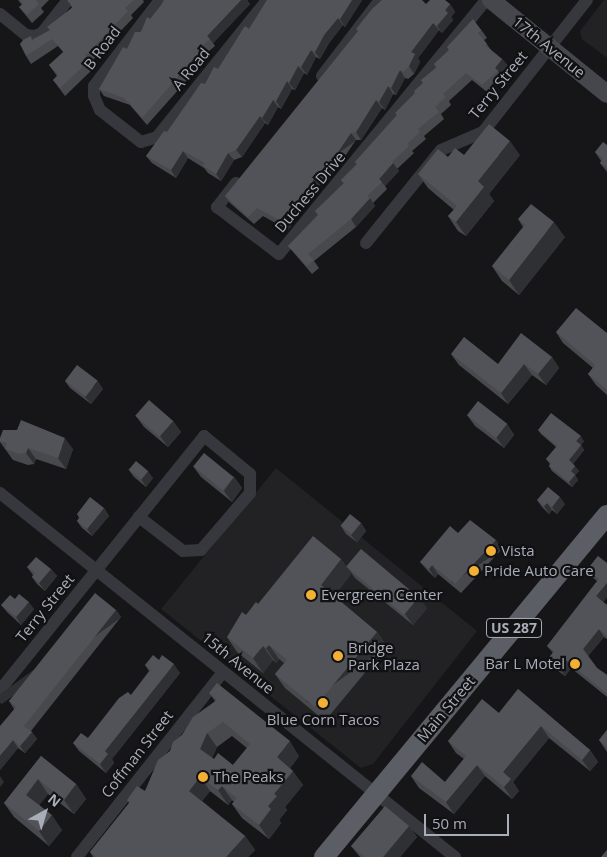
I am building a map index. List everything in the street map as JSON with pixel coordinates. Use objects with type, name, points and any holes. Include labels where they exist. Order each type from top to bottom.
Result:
[{"type":"highway","name":"Main Street","points":[[324,857],[607,515]]},
{"type":"main road","name":"17th Avenue","points":[[491,0],[607,94]]},
{"type":"street","points":[[0,14],[26,35],[42,32],[68,0]]},
{"type":"street","name":"B Road","points":[[133,137],[100,110],[94,96],[94,86],[160,0]]},
{"type":"street","name":"A Road","points":[[133,137],[141,142],[157,137],[267,0]]},
{"type":"street","points":[[312,90],[380,0]]},
{"type":"street","name":"Duchess Drive","points":[[246,170],[217,207],[279,254],[486,0]]},
{"type":"street","name":"Terry Street","points":[[366,243],[441,150],[483,132],[587,0]]},
{"type":"street","name":"Terry Street","points":[[0,690],[204,436],[250,474],[250,493],[201,550],[183,551],[139,517]]},
{"type":"street","name":"15th Avenue","points":[[0,493],[223,672],[378,792],[455,857]]},
{"type":"street","name":"Coffman Street","points":[[77,857],[223,672]]},
{"type":"shaded area","points":[[604,0],[607,0],[607,58],[582,39],[580,31]]},
{"type":"shaded area","points":[[276,468],[477,631],[373,764],[361,768],[161,609]]},
{"type":"building","points":[[20,0],[36,0],[39,4],[27,15],[19,7],[23,4]]},
{"type":"building","points":[[67,0],[134,0],[125,8],[128,11],[85,56],[89,61],[60,88],[53,80],[58,75],[49,65],[64,52],[52,39],[26,56],[20,44],[31,36],[32,40],[50,30],[47,27],[73,7]]},
{"type":"building","points":[[164,0],[241,0],[207,36],[210,39],[197,50],[199,53],[142,118],[124,98],[99,89],[123,47],[127,49],[135,32],[141,32],[147,17],[150,19]]},
{"type":"building","points":[[267,0],[352,0],[340,19],[338,18],[324,35],[315,52],[311,50],[301,67],[298,66],[276,101],[273,100],[262,118],[260,116],[236,150],[228,153],[216,174],[203,166],[205,163],[183,151],[171,170],[146,156],[164,131],[167,132],[201,83],[205,84],[214,67],[218,69],[245,26],[249,29]]},
{"type":"building","points":[[382,0],[422,0],[426,4],[430,0],[445,0],[450,4],[445,10],[448,13],[437,26],[433,23],[411,52],[415,54],[409,66],[403,72],[400,70],[391,88],[388,86],[379,102],[376,100],[356,132],[351,133],[326,170],[318,178],[315,177],[306,194],[303,192],[283,222],[257,208],[248,217],[225,196],[358,31],[356,29],[372,9]]},
{"type":"building","points":[[473,19],[482,31],[478,33],[487,44],[485,45],[502,59],[495,68],[498,71],[482,85],[466,73],[443,94],[446,97],[435,107],[439,112],[418,129],[420,132],[407,144],[409,146],[392,162],[379,179],[382,182],[367,196],[370,198],[351,219],[308,254],[314,260],[307,266],[288,246],[318,215],[315,211],[344,183],[341,180],[357,164],[355,162],[397,115],[395,113],[415,93],[414,91],[423,83],[421,80],[437,67],[434,64],[449,50],[447,47]]},
{"type":"building","points":[[489,124],[510,141],[478,181],[484,187],[456,222],[448,216],[457,206],[418,174],[438,149],[448,157],[455,148],[464,155]]},
{"type":"building","points":[[603,142],[607,145],[607,168],[600,163],[603,159],[595,152]]},
{"type":"building","points":[[531,204],[554,222],[509,280],[492,266],[525,225],[518,219]]},
{"type":"building","points":[[576,308],[607,333],[607,390],[588,374],[595,365],[556,332]]},
{"type":"building","points":[[521,333],[552,357],[538,374],[524,364],[501,393],[451,354],[464,337],[498,364]]},
{"type":"building","points":[[77,365],[98,381],[86,397],[65,381]]},
{"type":"building","points":[[149,400],[173,421],[159,437],[135,416]]},
{"type":"building","points":[[478,401],[507,424],[496,438],[467,415]]},
{"type":"building","points":[[551,413],[581,436],[576,441],[581,445],[569,460],[575,466],[571,471],[575,475],[569,482],[549,466],[551,463],[546,459],[557,446],[538,430]]},
{"type":"building","points":[[21,420],[65,438],[58,458],[28,448],[26,453],[20,454],[5,449],[7,443],[0,441],[3,430],[17,430]]},
{"type":"building","points":[[204,453],[234,477],[223,490],[193,466]]},
{"type":"building","points":[[136,461],[148,471],[141,480],[129,469]]},
{"type":"building","points":[[548,487],[560,497],[552,507],[547,503],[544,506],[537,500]]},
{"type":"building","points":[[90,497],[104,508],[87,529],[77,521],[80,517],[77,514]]},
{"type":"building","points":[[350,514],[361,523],[351,534],[341,526]]},
{"type":"building","points":[[470,520],[496,540],[455,584],[432,565],[429,569],[420,562],[450,526],[458,533]]},
{"type":"building","points":[[313,536],[341,559],[321,585],[377,632],[315,707],[275,674],[287,660],[269,645],[266,648],[263,646],[253,658],[227,637],[242,612],[246,615],[256,602],[258,604]]},
{"type":"building","points":[[361,549],[418,597],[404,615],[346,567]]},
{"type":"building","points":[[598,556],[607,563],[607,583],[596,596],[607,605],[607,636],[599,629],[583,649],[597,668],[607,675],[607,694],[566,660],[560,669],[548,659],[554,651],[547,646],[599,579],[587,570]]},
{"type":"building","points":[[36,557],[51,569],[39,583],[32,577],[35,573],[27,567]]},
{"type":"building","points":[[95,593],[116,610],[24,726],[32,732],[20,746],[13,740],[0,756],[0,726],[16,707],[9,701]]},
{"type":"building","points":[[19,594],[29,602],[16,617],[1,605],[10,595],[15,599]]},
{"type":"building","points":[[153,655],[159,660],[162,655],[174,664],[105,751],[108,754],[100,764],[73,743],[81,733],[88,738],[119,698],[128,692],[131,695],[151,670],[145,665]]},
{"type":"building","points":[[217,683],[290,741],[277,757],[293,771],[274,794],[277,796],[268,806],[271,809],[259,825],[232,804],[237,798],[222,786],[218,790],[200,777],[189,791],[245,836],[226,857],[96,857],[90,852],[130,802],[127,800],[137,786],[145,791],[158,760],[170,751],[173,742],[182,735],[193,717],[217,700],[209,693]],"holes":[[[223,722],[250,744],[233,765],[218,753],[214,759],[200,749],[207,733]]]},
{"type":"building","points":[[518,689],[590,750],[582,760],[541,726],[503,772],[511,779],[504,787],[477,765],[446,802],[411,776],[422,762],[445,782],[466,756],[448,741],[482,699],[499,713]]},
{"type":"building","points":[[607,730],[607,747],[599,740]]},
{"type":"building","points":[[41,756],[76,784],[64,800],[38,779],[26,795],[52,815],[39,831],[4,803]]},
{"type":"building","points":[[385,806],[409,826],[383,857],[365,857],[351,846]]},
{"type":"building","points":[[607,850],[607,857],[601,857]]},
{"type":"place","name":"Vista","points":[[491,551]]},
{"type":"place","name":"Pride Auto Care","points":[[474,571]]},
{"type":"place","name":"Evergreen Center","points":[[311,595]]},
{"type":"place","name":"Bridge Park Plaza","points":[[338,656]]},
{"type":"place","name":"Bar L Motel","points":[[575,664]]},
{"type":"place","name":"Blue Corn Tacos","points":[[323,703]]},
{"type":"place","name":"The Peaks","points":[[203,777]]}]
